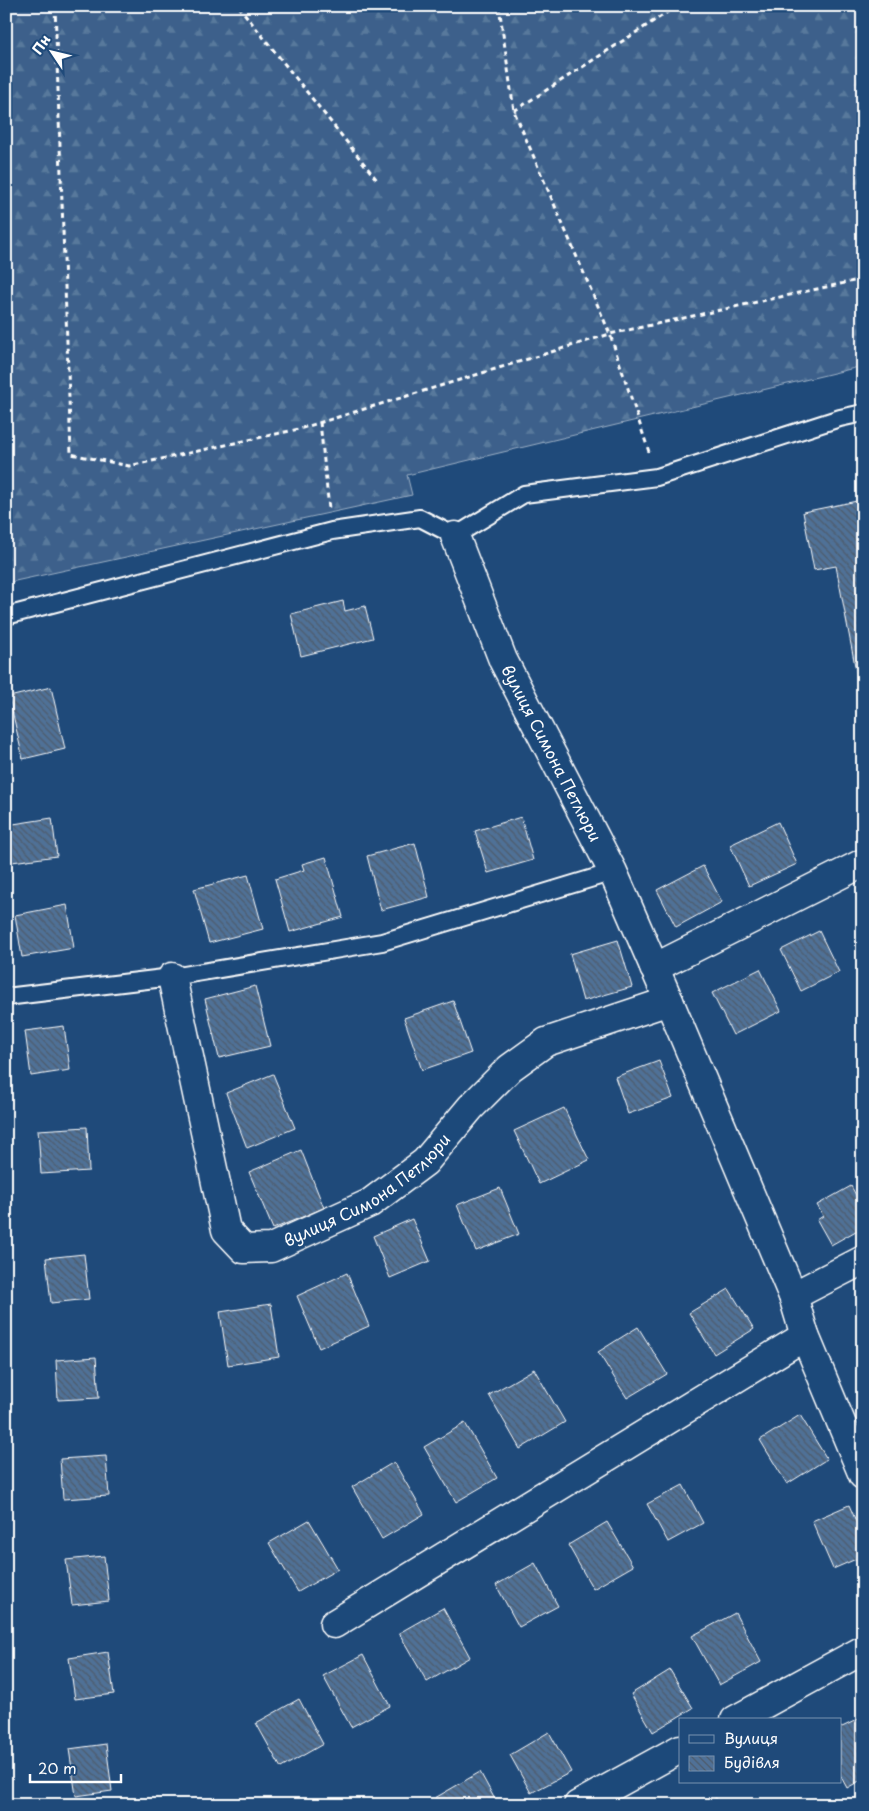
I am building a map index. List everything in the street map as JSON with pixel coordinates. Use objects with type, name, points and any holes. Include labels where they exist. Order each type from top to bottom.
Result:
[{"type":"street","name":"вулиця Симона Петлюри","points":[[455,536],[503,660],[613,872],[793,1296],[805,1336],[863,1475]]},
{"type":"street","points":[[654,968],[863,863]]},
{"type":"street","name":"вулиця Симона Петлюри","points":[[172,977],[226,1230],[244,1249],[271,1248],[370,1203],[425,1162],[471,1107],[510,1068],[546,1042],[669,1001]]},
{"type":"street","points":[[793,1296],[863,1260]]},
{"type":"street","points":[[334,1624],[805,1336]]},
{"type":"street","points":[[738,1718],[863,1650]]},
{"type":"street","points":[[578,1805],[679,1750]]},
{"type":"lane","points":[[6,616],[332,531],[420,518],[455,536],[524,494],[657,477],[840,418],[863,413]]},
{"type":"lane","points":[[6,997],[172,977],[382,942],[613,872]]},
{"type":"path","points":[[55,6],[71,454],[129,466],[299,429],[610,334],[863,279]]},
{"type":"path","points":[[240,6],[377,180]]},
{"type":"path","points":[[499,6],[514,111],[610,334],[657,477]]},
{"type":"path","points":[[514,111],[677,6]]},
{"type":"path","points":[[320,422],[332,531]]},
{"type":"green space","points":[[6,6],[863,6],[863,366],[407,475],[412,495],[6,583]]},
{"type":"building","points":[[857,501],[863,530],[863,691],[860,692],[836,566],[814,570],[803,512]]},
{"type":"building","points":[[343,601],[345,611],[365,606],[373,638],[301,656],[291,614]]},
{"type":"building","points":[[51,687],[65,749],[23,759],[9,697]]},
{"type":"building","points":[[521,817],[533,860],[488,873],[475,831]]},
{"type":"building","points":[[52,818],[57,856],[12,862],[7,825]]},
{"type":"building","points":[[778,822],[797,864],[749,886],[730,845]]},
{"type":"building","points":[[415,843],[429,897],[381,910],[367,856]]},
{"type":"building","points":[[326,857],[343,917],[290,932],[275,879],[304,870],[302,864]]},
{"type":"building","points":[[703,866],[722,902],[676,927],[657,890]]},
{"type":"building","points":[[248,875],[263,929],[209,943],[194,889]]},
{"type":"building","points":[[67,905],[74,948],[22,957],[15,915]]},
{"type":"building","points":[[819,931],[839,972],[801,991],[781,950]]},
{"type":"building","points":[[618,940],[632,987],[583,1001],[570,954]]},
{"type":"building","points":[[760,969],[781,1011],[733,1035],[712,993]]},
{"type":"building","points":[[255,986],[270,1046],[219,1058],[205,999]]},
{"type":"building","points":[[453,1001],[471,1053],[422,1070],[404,1018]]},
{"type":"building","points":[[64,1026],[70,1070],[31,1076],[25,1031]]},
{"type":"building","points":[[659,1061],[673,1098],[628,1114],[615,1077]]},
{"type":"building","points":[[273,1074],[295,1128],[247,1148],[226,1093]]},
{"type":"building","points":[[564,1108],[589,1160],[539,1184],[514,1131]]},
{"type":"building","points":[[87,1127],[89,1171],[41,1174],[38,1130]]},
{"type":"building","points":[[301,1150],[324,1208],[273,1229],[249,1172]]},
{"type":"building","points":[[851,1186],[863,1208],[863,1227],[831,1245],[817,1220],[823,1216],[817,1205]]},
{"type":"building","points":[[500,1188],[519,1234],[476,1251],[457,1205]]},
{"type":"building","points":[[412,1219],[430,1261],[390,1278],[373,1236]]},
{"type":"building","points":[[84,1254],[89,1299],[51,1303],[46,1258]]},
{"type":"building","points":[[347,1273],[369,1326],[319,1348],[297,1296]]},
{"type":"building","points":[[729,1289],[754,1329],[714,1354],[689,1313]]},
{"type":"building","points":[[271,1304],[279,1357],[228,1365],[220,1312]]},
{"type":"building","points":[[638,1327],[667,1374],[627,1398],[598,1352]]},
{"type":"building","points":[[96,1357],[99,1398],[58,1400],[56,1360]]},
{"type":"building","points":[[534,1369],[565,1422],[520,1449],[489,1395]]},
{"type":"building","points":[[800,1415],[827,1459],[787,1484],[760,1440]]},
{"type":"building","points":[[465,1423],[497,1478],[456,1502],[424,1447]]},
{"type":"building","points":[[106,1456],[109,1496],[63,1499],[60,1459]]},
{"type":"building","points":[[394,1462],[424,1514],[382,1539],[352,1487]]},
{"type":"building","points":[[683,1485],[703,1523],[668,1542],[647,1504]]},
{"type":"building","points":[[849,1505],[863,1537],[863,1556],[833,1569],[812,1521]]},
{"type":"building","points":[[309,1520],[338,1569],[298,1592],[269,1543]]},
{"type":"building","points":[[607,1522],[633,1566],[593,1589],[568,1545]]},
{"type":"building","points":[[104,1556],[109,1601],[72,1605],[66,1560]]},
{"type":"building","points":[[535,1563],[558,1606],[519,1627],[496,1585]]},
{"type":"building","points":[[443,1608],[470,1657],[427,1682],[399,1633]]},
{"type":"building","points":[[735,1613],[761,1662],[719,1685],[692,1636]]},
{"type":"building","points":[[108,1652],[114,1694],[75,1699],[69,1658]]},
{"type":"building","points":[[363,1655],[390,1706],[351,1727],[323,1676]]},
{"type":"building","points":[[670,1670],[693,1708],[653,1732],[631,1694]]},
{"type":"building","points":[[299,1699],[323,1744],[281,1768],[256,1723]]},
{"type":"building","points":[[863,1717],[863,1779],[847,1788],[842,1779],[842,1727]]},
{"type":"building","points":[[549,1732],[571,1772],[531,1793],[510,1755]]},
{"type":"building","points":[[106,1744],[112,1791],[76,1796],[69,1749]]},
{"type":"building","points":[[480,1772],[498,1805],[439,1805],[435,1798]]},
{"type":"building","points":[[716,1798],[720,1805],[705,1805]]}]
